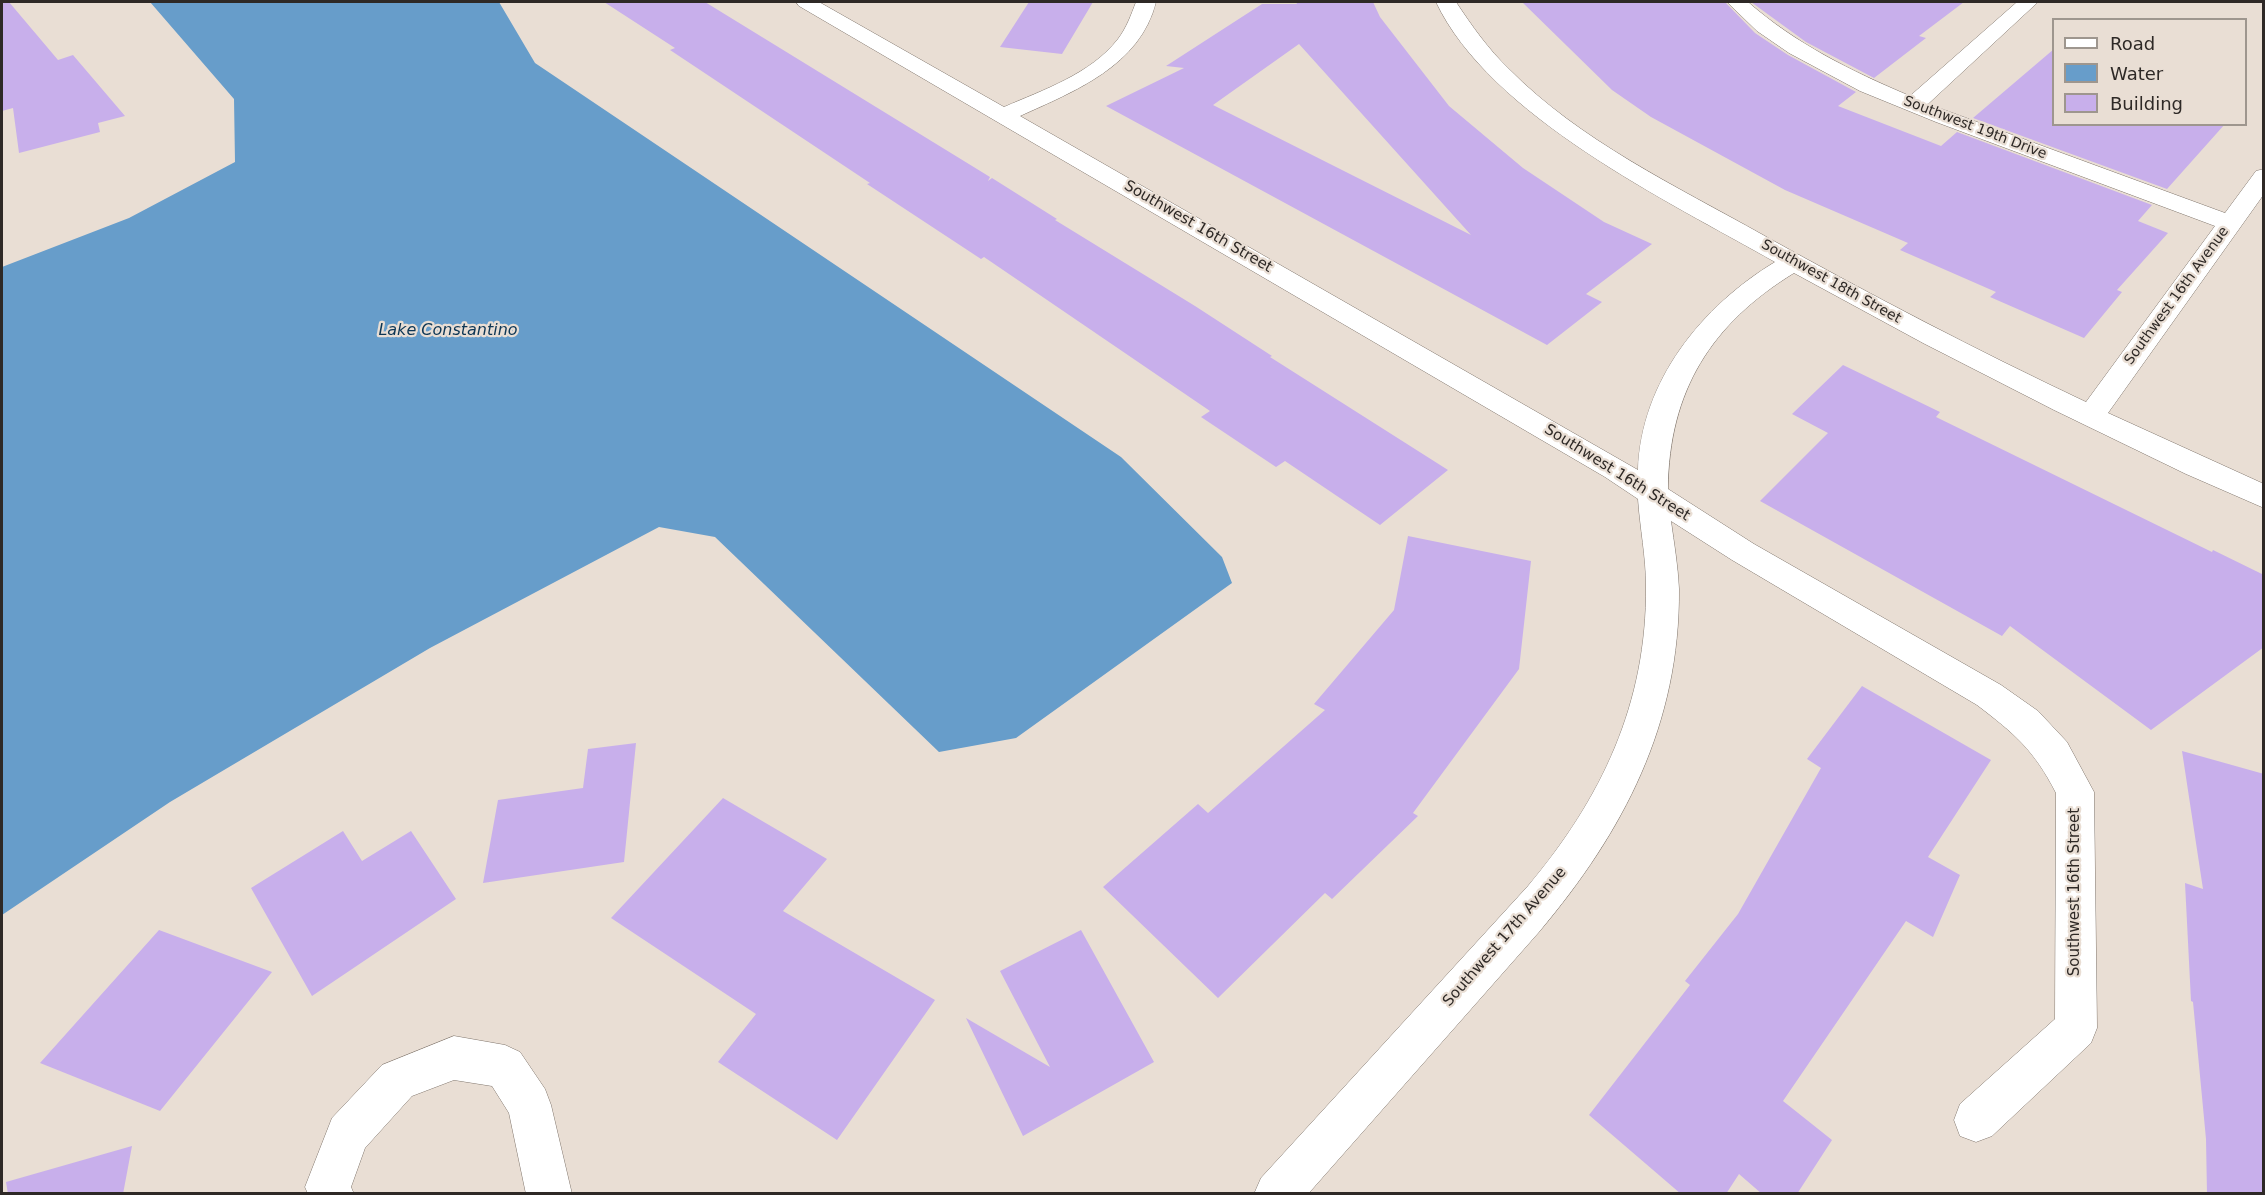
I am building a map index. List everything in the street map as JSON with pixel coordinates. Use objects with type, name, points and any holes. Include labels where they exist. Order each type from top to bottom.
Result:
[{"type":"street","name":"Southwest 16th Street","points":[[806,2],[1653,494],[1743,552],[1989,695],[2025,720],[2054,753],[2075,792],[2076,1028],[1976,1120]]},
{"type":"street","points":[[1004,115],[1085,76],[1119,54],[1135,33],[1146,2]]},
{"type":"street","name":"Southwest 18th Street","points":[[1446,2],[1467,34],[1503,75],[1534,103],[1591,146],[1793,262],[1900,320],[2091,416],[2264,497]]},
{"type":"street","name":"Southwest 19th Drive","points":[[1737,2],[1764,25],[1801,50],[1848,76],[1913,105],[2230,223]]},
{"type":"street","points":[[1913,105],[2028,2]]},
{"type":"street","name":"Southwest 16th Avenue","points":[[2091,416],[2264,176]]},
{"type":"street","name":"Southwest 17th Avenue","points":[[1277,1194],[1550,890],[1602,816],[1638,742],[1657,668],[1663,597],[1653,494],[1653,462],[1663,410],[1683,364],[1711,325],[1747,292],[1793,262]]},
{"type":"street","points":[[331,1194],[328,1187],[348,1134],[355,1126],[397,1080],[454,1058],[505,1067],[529,1105],[549,1194]]},
{"type":"water","name":"Lake Constantino","points":[[150,2],[499,2],[535,63],[1121,457],[1222,557],[1232,583],[1016,738],[939,752],[715,537],[659,527],[430,648],[170,802],[2,915],[2,267],[129,218],[235,162],[234,99]]},
{"type":"building","points":[[2,2],[9,2],[58,60],[73,55],[125,116],[98,123],[100,132],[19,153],[13,108],[2,111]]},
{"type":"building","points":[[604,2],[705,2],[990,177],[988,181],[992,178],[1448,470],[1380,525],[1285,461],[1276,467],[1201,417],[1210,411],[984,257],[981,259],[867,184],[870,183],[670,50],[675,48]]},
{"type":"building","points":[[1029,2],[1093,2],[1062,54],[1000,47]]},
{"type":"building","points":[[1296,2],[1373,2],[1380,17],[1449,106],[1523,168],[1604,222],[1652,244],[1586,294],[1602,302],[1547,345],[1106,106],[1184,68],[1166,66],[1262,4],[1297,4]],"holes":[[[1299,44],[1471,235],[1213,105]]]},
{"type":"building","points":[[1522,2],[1725,2],[1755,33],[1788,55],[1856,92],[1838,106],[1941,146],[1957,132],[2152,205],[2138,221],[2168,233],[2117,290],[2122,292],[2084,338],[1990,297],[1996,292],[1900,250],[1908,243],[1785,190],[1651,117],[1612,90]]},
{"type":"building","points":[[1751,2],[1964,2],[1919,36],[1926,38],[1874,78],[1806,42]]},
{"type":"building","points":[[2052,51],[2052,126],[2223,126],[2167,189],[1973,118]]},
{"type":"building","points":[[1843,365],[1940,412],[1936,417],[2212,552],[2213,550],[2264,575],[2264,647],[2151,730],[2010,626],[2002,636],[1760,501],[1828,433],[1792,414]]},
{"type":"building","points":[[1408,536],[1531,561],[1519,669],[1413,813],[1418,816],[1332,899],[1325,893],[1218,998],[1103,887],[1198,804],[1208,813],[1325,710],[1314,704],[1394,610]]},
{"type":"building","points":[[1862,686],[1991,760],[1928,857],[1960,875],[1933,937],[1906,921],[1783,1101],[1832,1140],[1797,1194],[1762,1194],[1739,1174],[1726,1194],[1681,1194],[1589,1115],[1690,985],[1685,981],[1738,914],[1821,768],[1807,759]]},
{"type":"building","points":[[636,743],[624,862],[483,883],[498,800],[583,788],[588,749]]},
{"type":"building","points":[[2182,751],[2264,774],[2264,1194],[2207,1194],[2206,1139],[2193,1002],[2191,1001],[2185,883],[2203,889]]},
{"type":"building","points":[[723,798],[827,859],[783,911],[935,1000],[837,1140],[718,1062],[756,1014],[611,918]]},
{"type":"building","points":[[343,831],[362,861],[411,831],[456,899],[312,996],[251,888]]},
{"type":"building","points":[[159,930],[272,972],[160,1111],[40,1063]]},
{"type":"building","points":[[1081,930],[1154,1062],[1023,1136],[966,1018],[1050,1067],[1000,971]]},
{"type":"building","points":[[132,1146],[123,1194],[8,1194],[6,1182]]}]
